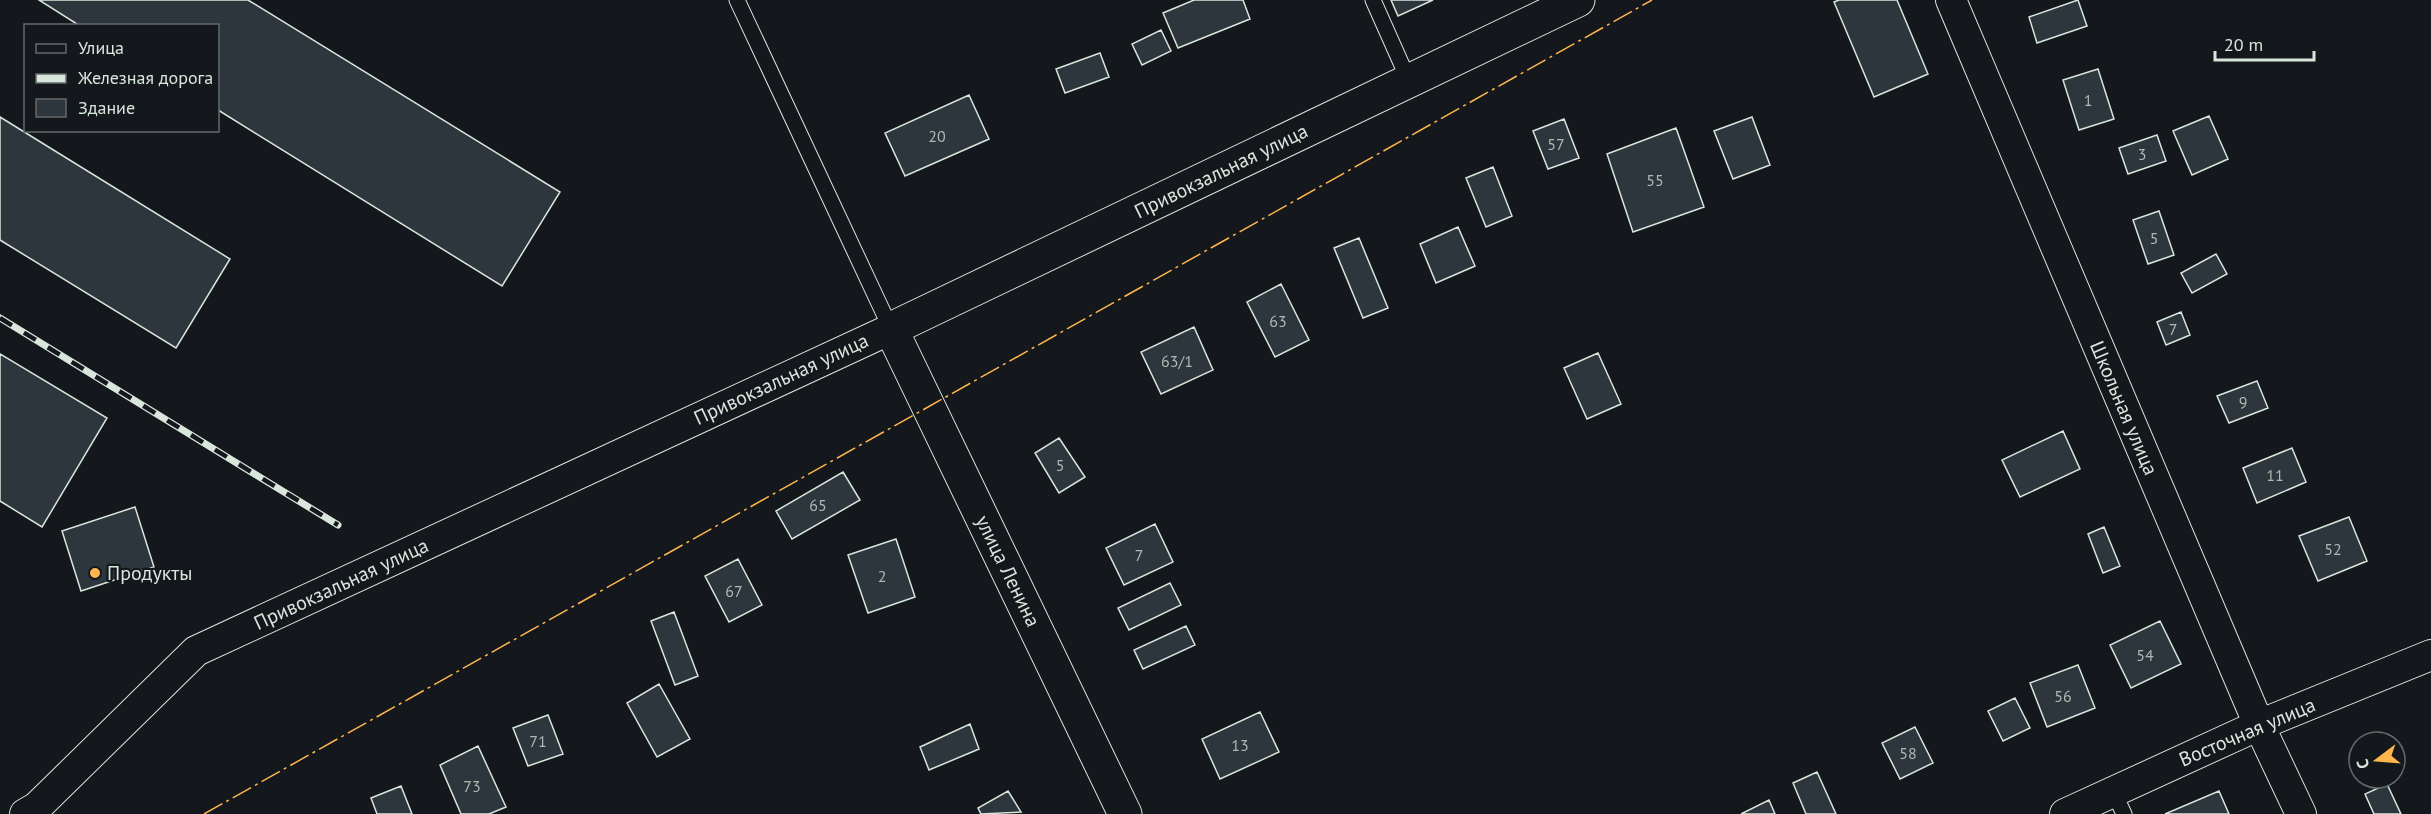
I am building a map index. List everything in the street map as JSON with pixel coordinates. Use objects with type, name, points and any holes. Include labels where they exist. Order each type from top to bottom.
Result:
[{"type":"street","name":"Привокзальная улица","points":[[25,814],[37,807],[196,651],[891,329],[1578,0]]},
{"type":"street","name":"Школьная улица","points":[[1951,0],[2259,725],[2301,814]]},
{"type":"street","name":"улица Ленина","points":[[891,329],[1125,814]]},
{"type":"street","name":"Восточная улица","points":[[2065,814],[2119,802],[2259,725],[2431,655]]},
{"type":"lane","points":[[737,0],[891,329]]},
{"type":"lane","points":[[1373,0],[1409,81]]},
{"type":"building","points":[[39,0],[248,0],[560,192],[502,286],[219,111],[219,24],[77,24]]},
{"type":"building","points":[[1194,0],[1243,0],[1250,19],[1178,48],[1163,13]]},
{"type":"building","points":[[1391,0],[1433,0],[1398,16]]},
{"type":"building","points":[[1839,0],[1897,0],[1928,74],[1874,97],[1834,2]]},
{"type":"building","points":[[2078,0],[2087,26],[2037,43],[2029,17]]},
{"type":"building","points":[[1161,30],[1171,51],[1142,65],[1132,44]]},
{"type":"building","points":[[1100,53],[1109,77],[1065,93],[1056,69]]},
{"type":"building","points":[[2098,69],[2114,119],[2079,130],[2063,80]]},
{"type":"building","points":[[969,95],[989,139],[905,176],[885,133]]},
{"type":"building","points":[[2209,116],[2228,159],[2192,175],[2173,131]]},
{"type":"building","points":[[0,117],[230,259],[176,348],[0,240]]},
{"type":"building","points":[[1752,117],[1770,165],[1733,179],[1714,131]]},
{"type":"building","points":[[1564,119],[1579,158],[1548,169],[1533,131]]},
{"type":"building","points":[[1676,128],[1704,207],[1633,232],[1607,154]]},
{"type":"building","points":[[2157,135],[2166,161],[2128,174],[2119,148]]},
{"type":"building","points":[[1493,167],[1512,216],[1486,227],[1466,178]]},
{"type":"building","points":[[2159,211],[2174,255],[2148,264],[2133,220]]},
{"type":"building","points":[[1458,227],[1475,266],[1436,283],[1420,244]]},
{"type":"building","points":[[1359,238],[1388,308],[1363,318],[1334,248]]},
{"type":"building","points":[[2216,254],[2227,274],[2192,293],[2181,273]]},
{"type":"building","points":[[1281,284],[1309,340],[1275,357],[1247,302]]},
{"type":"building","points":[[2181,312],[2190,335],[2166,345],[2157,322]]},
{"type":"building","points":[[1194,327],[1213,370],[1161,394],[1141,352]]},
{"type":"building","points":[[1598,353],[1621,404],[1587,419],[1564,368]]},
{"type":"building","points":[[0,354],[107,418],[42,527],[0,501]]},
{"type":"building","points":[[2257,381],[2268,408],[2229,423],[2217,396]]},
{"type":"building","points":[[2063,431],[2080,469],[2020,497],[2002,460]]},
{"type":"building","points":[[1059,438],[1085,477],[1059,493],[1035,453]]},
{"type":"building","points":[[2292,448],[2306,482],[2257,503],[2243,468]]},
{"type":"building","points":[[843,472],[860,500],[792,539],[776,511]]},
{"type":"building","points":[[135,507],[154,567],[81,591],[62,531]]},
{"type":"building","points":[[2349,517],[2367,561],[2318,581],[2299,536]]},
{"type":"building","points":[[1155,524],[1173,562],[1124,585],[1106,548]]},
{"type":"building","points":[[2104,527],[2120,566],[2103,573],[2088,534]]},
{"type":"building","points":[[896,539],[915,597],[868,613],[848,555]]},
{"type":"building","points":[[738,559],[762,605],[729,622],[705,576]]},
{"type":"building","points":[[1170,583],[1181,605],[1129,630],[1118,608]]},
{"type":"building","points":[[674,612],[698,676],[675,685],[651,621]]},
{"type":"building","points":[[2160,621],[2181,664],[2131,688],[2110,645]]},
{"type":"building","points":[[1186,626],[1195,645],[1143,669],[1134,650]]},
{"type":"building","points":[[2078,665],[2095,708],[2047,727],[2030,683]]},
{"type":"building","points":[[659,684],[690,739],[657,757],[627,703]]},
{"type":"building","points":[[2015,698],[2030,728],[2003,741],[1988,711]]},
{"type":"building","points":[[1260,712],[1279,752],[1220,779],[1202,739]]},
{"type":"building","points":[[548,715],[563,754],[528,766],[513,728]]},
{"type":"building","points":[[970,724],[979,749],[929,770],[920,747]]},
{"type":"building","points":[[1915,727],[1933,763],[1900,779],[1882,743]]},
{"type":"building","points":[[478,746],[506,807],[489,814],[461,814],[440,765]]},
{"type":"building","points":[[1817,772],[1836,814],[1806,814],[1793,783]]},
{"type":"building","points":[[401,786],[412,814],[377,814],[371,798]]},
{"type":"building","points":[[2374,790],[2390,790],[2401,814],[2374,814],[2365,794]]},
{"type":"building","points":[[1008,791],[1021,812],[981,814],[978,808]]},
{"type":"building","points":[[2219,791],[2229,814],[2165,814]]},
{"type":"building","points":[[1769,800],[1775,814],[1741,814]]},
{"type":"railway","points":[[0,318],[338,525]]},
{"type":"power","points":[[204,814],[1652,0]]},
{"type":"place","name":"Продукты","points":[[95,573]]}]
